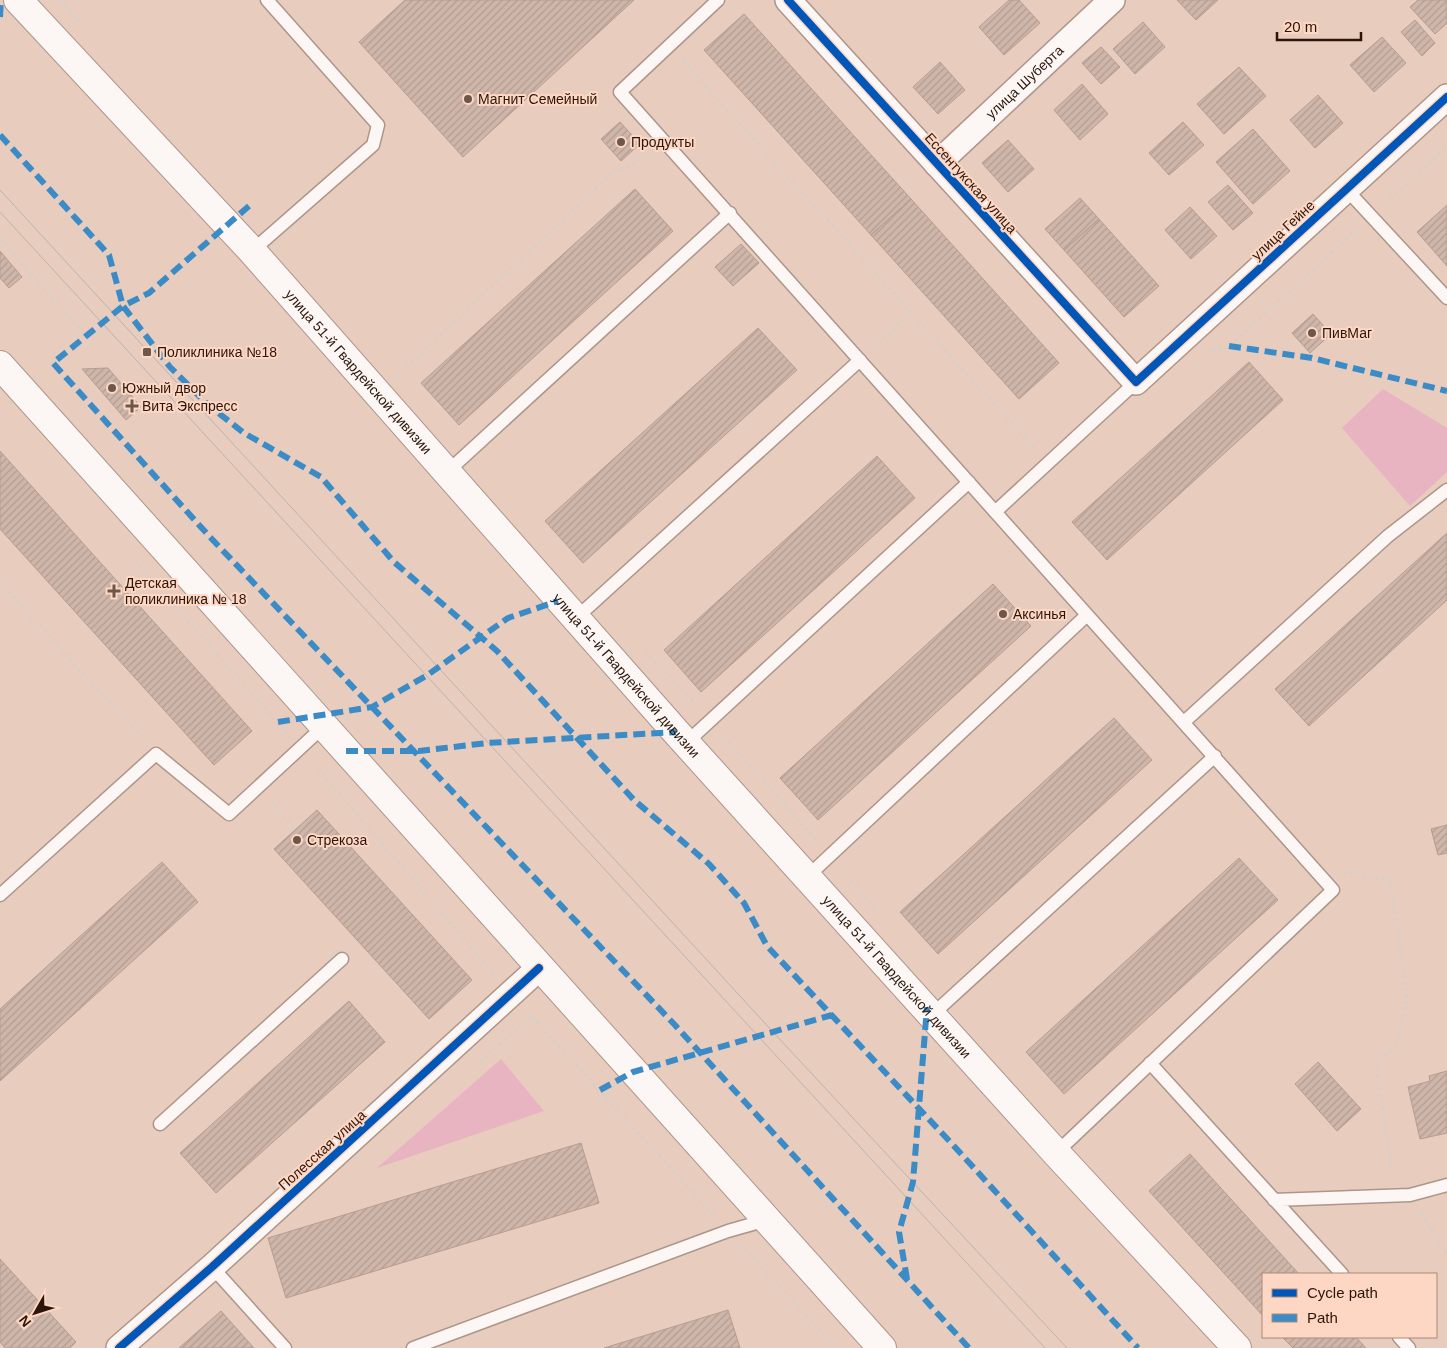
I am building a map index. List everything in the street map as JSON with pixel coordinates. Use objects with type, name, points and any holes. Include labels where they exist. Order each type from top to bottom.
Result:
[{"type":"main road","name":"улица 51-й Гвардейской дивизии","points":[[18,0],[252,251],[686,743],[933,1014],[1056,1153],[1237,1348]]},
{"type":"main road","points":[[0,365],[539,968],[882,1348]]},
{"type":"street","name":"Ессентукская улица","points":[[788,0],[1136,382]]},
{"type":"street","name":"улица Шуберта","points":[[937,164],[1112,0]]},
{"type":"street","name":"улица Гейне","points":[[1136,382],[1447,97]]},
{"type":"street","name":"Полесская улица","points":[[119,1348],[212,1267],[539,968]]},
{"type":"lane","points":[[252,251],[374,145],[378,125],[267,0]]},
{"type":"lane","points":[[718,0],[620,92],[1333,890],[1056,1153]]},
{"type":"lane","points":[[1346,188],[1447,298]]},
{"type":"lane","points":[[446,473],[730,213]]},
{"type":"lane","points":[[575,619],[860,360]]},
{"type":"lane","name":"улица Гейне","points":[[995,512],[1136,382]]},
{"type":"lane","points":[[686,743],[969,482]]},
{"type":"lane","points":[[1184,722],[1388,536],[1447,490]]},
{"type":"lane","points":[[807,877],[1087,615]]},
{"type":"lane","points":[[0,895],[156,754],[229,814],[324,726]]},
{"type":"lane","points":[[933,1014],[1215,756]]},
{"type":"lane","points":[[160,1124],[342,958]]},
{"type":"lane","points":[[1150,1063],[1341,1273]]},
{"type":"lane","points":[[1274,1200],[1410,1195],[1447,1185]]},
{"type":"lane","points":[[413,1348],[728,1231],[767,1220]]},
{"type":"lane","points":[[212,1267],[285,1348]]},
{"type":"lane","points":[[1399,1338],[1409,1348]]},
{"type":"path","points":[[60,0],[86,28]]},
{"type":"path","points":[[681,58],[1048,463]]},
{"type":"path","points":[[396,376],[614,170],[631,166],[661,136]]},
{"type":"path","points":[[1229,346],[1447,147]]},
{"type":"path","points":[[0,239],[86,336]]},
{"type":"path","points":[[860,360],[911,312]]},
{"type":"path","points":[[390,368],[403,383]]},
{"type":"path","points":[[132,558],[300,748],[512,994],[728,1231],[838,1348]]},
{"type":"path","points":[[0,582],[156,754]]},
{"type":"path","points":[[644,649],[711,720],[882,915]]},
{"type":"path","points":[[258,787],[295,830]]},
{"type":"path","points":[[1311,865],[1391,881],[1407,1000],[1396,1046],[1376,1064],[1393,1179],[1410,1195],[1447,1254]]},
{"type":"path","points":[[1264,1338],[1273,1348]]},
{"type":"shaded area","points":[[1383,389],[1447,428],[1447,472],[1410,506],[1342,428]]},
{"type":"shaded area","points":[[501,1059],[544,1111],[377,1168]]},
{"type":"building","name":"Магнит Семейный","points":[[405,0],[634,0],[463,157],[359,42]]},
{"type":"building","points":[[1009,0],[1019,0],[1040,23],[1004,55],[979,27]]},
{"type":"building","points":[[1177,0],[1218,0],[1196,20]]},
{"type":"building","points":[[1418,0],[1447,0],[1447,23],[1435,34],[1410,7]]},
{"type":"building","points":[[744,14],[911,199],[871,235],[704,50]]},
{"type":"building","points":[[1415,20],[1435,43],[1422,56],[1401,32]]},
{"type":"building","points":[[1143,22],[1165,47],[1135,74],[1113,49]]},
{"type":"building","points":[[1382,37],[1406,63],[1374,92],[1350,65]]},
{"type":"building","points":[[1101,47],[1120,67],[1101,84],[1082,63]]},
{"type":"building","points":[[940,62],[965,90],[938,114],[913,87]]},
{"type":"building","points":[[1239,67],[1266,96],[1224,134],[1197,104]]},
{"type":"building","points":[[1082,84],[1108,114],[1080,140],[1054,110]]},
{"type":"building","points":[[1318,95],[1343,123],[1315,148],[1290,120]]},
{"type":"building","name":"Продукты","points":[[620,122],[640,144],[621,161],[601,139]]},
{"type":"building","points":[[1183,122],[1204,145],[1169,175],[1149,153]]},
{"type":"building","points":[[1253,129],[1290,171],[1253,204],[1216,162]]},
{"type":"building","points":[[1008,140],[1034,169],[1008,192],[982,163]]},
{"type":"building","points":[[1228,185],[1253,213],[1233,230],[1208,202]]},
{"type":"building","points":[[635,189],[673,231],[459,425],[421,383]]},
{"type":"building","points":[[1080,198],[1099,219],[1064,250],[1045,229]]},
{"type":"building","points":[[911,199],[1059,363],[1019,399],[871,235]]},
{"type":"building","points":[[1447,205],[1447,266],[1417,232]]},
{"type":"building","points":[[1190,207],[1217,236],[1191,259],[1165,230]]},
{"type":"building","points":[[1099,219],[1159,286],[1124,317],[1064,250]]},
{"type":"building","points":[[741,244],[759,263],[733,286],[715,267]]},
{"type":"building","points":[[0,251],[22,277],[9,288],[0,278]]},
{"type":"building","name":"ПивМаг","points":[[1313,314],[1331,334],[1310,353],[1292,333]]},
{"type":"building","points":[[758,328],[797,370],[583,563],[545,521]]},
{"type":"building","points":[[1249,362],[1283,400],[1107,560],[1072,522]]},
{"type":"building","name":"Южный двор","points":[[108,368],[141,407],[126,420],[82,369]]},
{"type":"building","points":[[0,451],[252,731],[214,765],[0,529]]},
{"type":"building","points":[[877,456],[915,498],[701,692],[664,650]]},
{"type":"building","points":[[1447,533],[1447,600],[1309,726],[1275,689]]},
{"type":"building","points":[[993,584],[1031,626],[818,820],[780,778]]},
{"type":"building","points":[[1114,718],[1152,760],[938,954],[900,912]]},
{"type":"building","points":[[317,810],[472,980],[429,1019],[274,849]]},
{"type":"building","points":[[1447,825],[1447,853],[1438,855],[1431,829]]},
{"type":"building","points":[[1239,858],[1278,900],[1064,1094],[1026,1052]]},
{"type":"building","points":[[162,862],[198,902],[0,1081],[0,1009]]},
{"type":"building","points":[[349,1001],[385,1042],[216,1193],[180,1153]]},
{"type":"building","points":[[1318,1062],[1361,1109],[1337,1131],[1295,1084]]},
{"type":"building","points":[[1447,1071],[1447,1133],[1420,1139],[1408,1087],[1430,1081],[1429,1076]]},
{"type":"building","points":[[581,1143],[599,1203],[286,1298],[268,1238]]},
{"type":"building","points":[[1190,1154],[1298,1273],[1262,1273],[1262,1315],[1149,1191]]},
{"type":"building","points":[[0,1259],[76,1342],[70,1348],[5,1348],[0,1342]]},
{"type":"building","points":[[728,1310],[740,1348],[604,1348]]},
{"type":"building","points":[[221,1311],[254,1348],[179,1348]]},
{"type":"building","points":[[1283,1338],[1357,1338],[1366,1348],[1293,1348]]},
{"type":"tram line","points":[[0,190],[773,1032],[1067,1348]]},
{"type":"tram line","points":[[0,212],[1045,1348]]},
{"type":"marked path","points":[[0,17],[1,0]]},
{"type":"marked path","points":[[0,135],[109,255],[123,306],[53,363],[209,536],[674,1024],[969,1348]]},
{"type":"marked path","points":[[249,206],[149,293],[123,306],[170,367],[207,404],[244,433],[321,477],[394,562],[497,651],[634,800],[709,864],[744,903],[767,946],[953,1145],[1138,1348]]},
{"type":"marked path","points":[[1229,346],[1312,358],[1447,391]]},
{"type":"marked path","points":[[278,722],[372,707],[426,676],[508,618],[558,601]]},
{"type":"marked path","points":[[346,751],[419,751],[487,743],[676,732]]},
{"type":"marked path","points":[[907,1279],[899,1232],[913,1182],[927,1007]]},
{"type":"marked path","points":[[600,1090],[633,1072],[832,1015]]},
{"type":"cycle path","points":[[788,0],[1136,382],[1447,97]]},
{"type":"cycle path","points":[[119,1348],[212,1267],[539,968]]},
{"type":"place","name":"Магнит Семейный","points":[[468,99]]},
{"type":"place","name":"Продукты","points":[[621,142]]},
{"type":"place","name":"ПивМаг","points":[[1312,333]]},
{"type":"place","name":"Поликлиника №18","points":[[147,352]]},
{"type":"place","name":"Южный двор","points":[[112,388]]},
{"type":"place","name":"Вита Экспресс","points":[[132,406]]},
{"type":"place","name":"Детская поликлиника № 18","points":[[114,591]]},
{"type":"place","name":"Аксинья","points":[[1003,614]]},
{"type":"place","name":"Стрекоза","points":[[297,840]]}]
